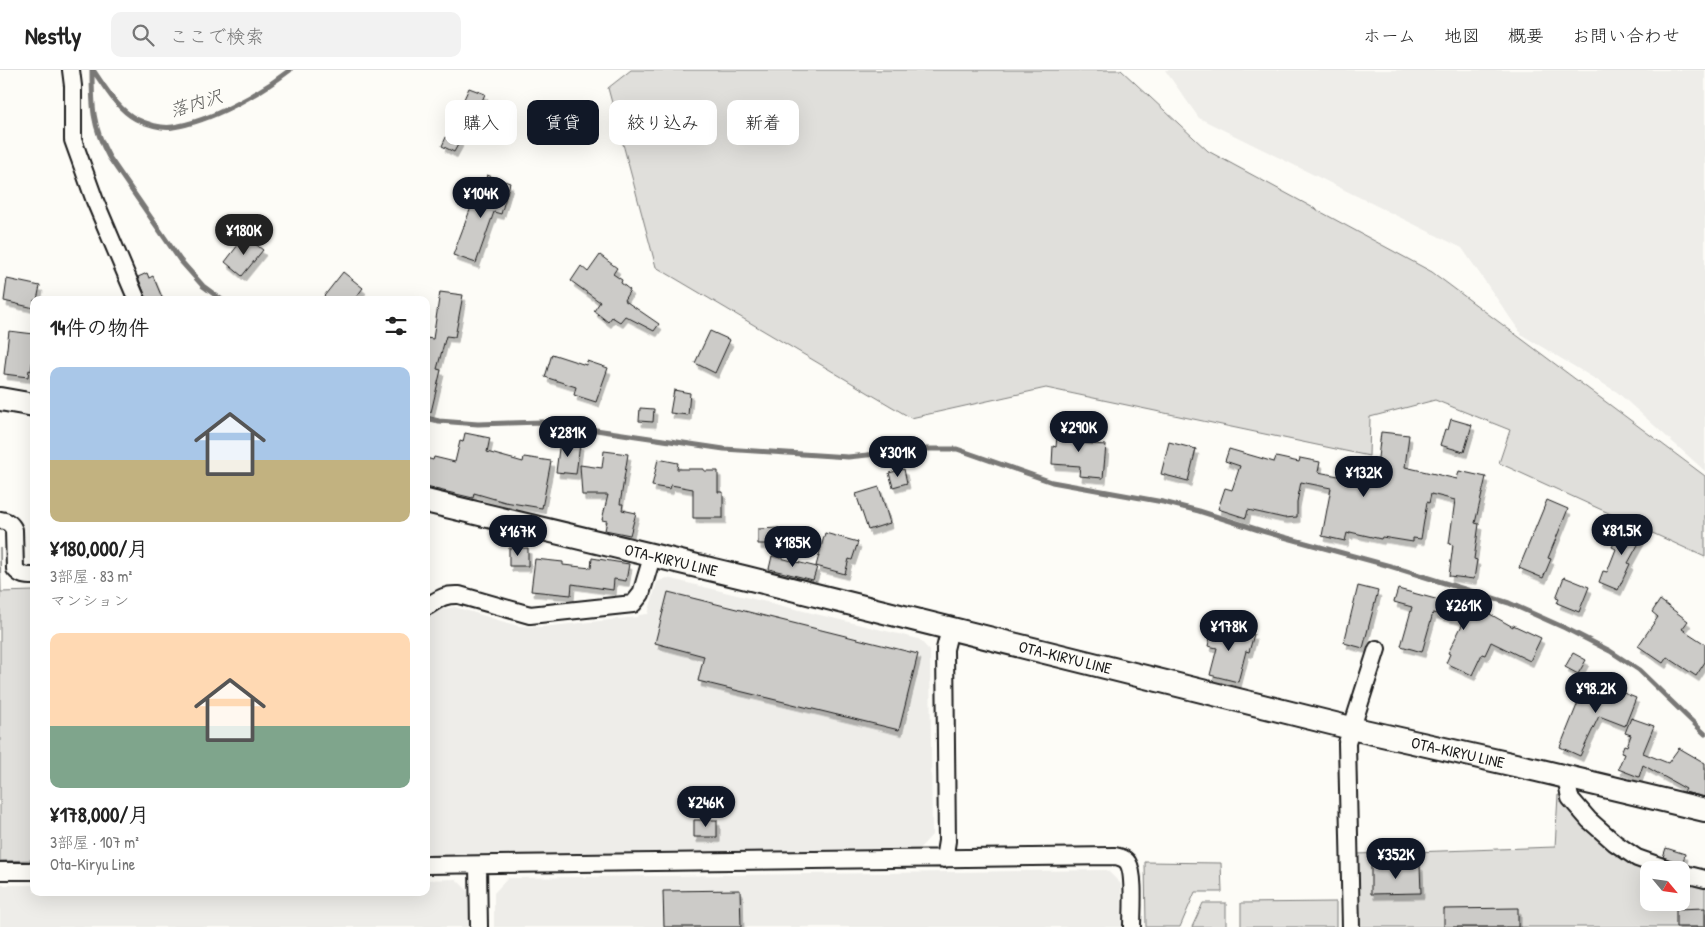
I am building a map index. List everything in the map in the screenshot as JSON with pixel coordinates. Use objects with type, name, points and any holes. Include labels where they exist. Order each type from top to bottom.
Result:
[{"type":"main road","points":[[0,399],[30,404]]},
{"type":"main road","name":"OTA-KIRYU LINE","points":[[430,502],[1351,728],[1705,810]]},
{"type":"street","points":[[71,70],[73,86],[73,140],[95,201],[135,296]]},
{"type":"street","points":[[0,520],[8,521],[12,524],[14,530],[15,570],[19,574],[30,576]]},
{"type":"street","points":[[430,604],[450,594],[530,615],[633,604],[641,594],[652,556]]},
{"type":"street","points":[[944,859],[947,841],[945,649],[950,629]]},
{"type":"street","points":[[1351,927],[1347,743],[1377,650]]},
{"type":"street","points":[[1566,777],[1570,798],[1589,820],[1615,843],[1637,858],[1646,861]]},
{"type":"street","points":[[430,865],[1121,857],[1129,865],[1131,872],[1132,927]]},
{"type":"street","points":[[478,865],[479,927]]},
{"type":"street","points":[[0,871],[30,871]]},
{"type":"street","points":[[1690,875],[1705,879]]},
{"type":"shaded area","points":[[631,70],[1121,70],[1208,151],[1432,272],[1705,476],[1705,557],[1499,463],[1510,430],[1435,400],[1370,417],[1369,456],[1046,388],[911,418],[656,267],[623,145],[717,145],[717,100],[611,100],[608,88]]},
{"type":"shaded area","points":[[1165,70],[1705,70],[1705,471],[1617,392],[1522,335],[1462,248],[1199,118]]},
{"type":"shaded area","points":[[0,548],[1,592],[30,591],[30,860],[0,861]]},
{"type":"shaded area","points":[[667,578],[919,639],[930,651],[932,835],[919,849],[430,857],[430,617],[442,609],[455,607],[518,626],[542,627],[638,617],[639,615],[648,614],[657,582]]},
{"type":"shaded area","points":[[1558,795],[1562,796],[1611,849],[1640,867],[1640,911],[1690,911],[1690,883],[1705,887],[1705,927],[1358,927],[1357,854],[1555,847]]},
{"type":"shaded area","points":[[1145,862],[1221,863],[1222,892],[1195,892],[1180,927],[1146,927]]},
{"type":"shaded area","points":[[1107,870],[1121,884],[1122,927],[494,927],[494,893],[508,878]]},
{"type":"shaded area","points":[[456,879],[470,893],[469,927],[0,927],[0,885],[30,885],[30,896],[430,896],[430,880]]},
{"type":"shaded area","points":[[1336,902],[1336,927],[1241,927],[1241,903]]},
{"type":"shaded area","points":[[1203,903],[1226,903],[1226,927],[1192,927]]},
{"type":"building","points":[[469,88],[485,94],[482,100],[464,100]]},
{"type":"building","points":[[445,139],[445,145],[458,145],[454,152],[442,146]]},
{"type":"building","points":[[487,175],[510,183],[501,214],[494,212],[476,263],[453,255],[473,202],[478,204]]},
{"type":"building","points":[[245,236],[263,250],[242,276],[225,262]]},
{"type":"building","points":[[600,255],[617,268],[613,274],[622,280],[621,283],[630,290],[624,300],[659,324],[654,331],[625,316],[620,322],[612,317],[608,322],[594,311],[600,302],[571,281],[581,266],[588,272]]},
{"type":"building","points":[[343,272],[363,288],[357,296],[324,296]]},
{"type":"building","points":[[147,273],[149,278],[153,276],[161,296],[145,296],[138,277]]},
{"type":"building","points":[[7,279],[40,286],[38,296],[30,296],[30,307],[4,301]]},
{"type":"building","points":[[440,292],[463,295],[455,337],[446,336],[437,369],[441,370],[431,412],[430,339],[433,339]]},
{"type":"building","points":[[9,331],[30,334],[30,370],[28,377],[4,374]]},
{"type":"building","points":[[710,331],[730,340],[715,373],[695,363]]},
{"type":"building","points":[[552,354],[586,365],[587,361],[608,368],[596,402],[574,395],[576,387],[545,377]]},
{"type":"building","points":[[674,390],[690,393],[688,415],[670,413]]},
{"type":"building","points":[[640,408],[654,409],[653,422],[639,421]]},
{"type":"building","points":[[1451,419],[1472,425],[1464,452],[1440,445],[1445,429],[1448,430]]},
{"type":"building","points":[[1058,424],[1080,426],[1078,443],[1106,445],[1103,478],[1079,476],[1080,466],[1052,464],[1053,446],[1056,447]]},
{"type":"building","points":[[1381,432],[1409,435],[1405,467],[1457,479],[1459,471],[1486,477],[1475,523],[1479,524],[1474,559],[1477,560],[1474,579],[1449,576],[1453,545],[1449,544],[1455,500],[1431,494],[1429,503],[1427,502],[1421,539],[1413,538],[1413,542],[1382,537],[1381,539],[1350,532],[1350,534],[1347,533],[1345,541],[1322,536],[1331,488],[1301,482],[1297,502],[1297,517],[1284,518],[1248,510],[1246,518],[1218,509],[1225,488],[1232,490],[1240,466],[1225,461],[1229,449],[1274,462],[1276,457],[1299,462],[1300,458],[1320,462],[1318,472],[1364,481],[1366,473],[1376,475]]},
{"type":"building","points":[[465,433],[490,438],[487,452],[523,462],[524,457],[551,461],[542,508],[505,502],[474,493],[473,498],[430,488],[430,459],[433,460],[434,457],[455,462],[460,441],[463,442]]},
{"type":"building","points":[[560,441],[580,444],[576,474],[556,472]]},
{"type":"building","points":[[1169,442],[1196,449],[1188,481],[1161,474]]},
{"type":"building","points":[[604,451],[628,454],[620,504],[623,504],[622,510],[636,513],[630,535],[605,530],[607,521],[602,520],[608,495],[582,495],[580,465],[602,468]]},
{"type":"building","points":[[658,459],[678,463],[677,469],[718,471],[718,492],[723,492],[723,518],[693,518],[693,489],[671,485],[670,489],[652,486]]},
{"type":"building","points":[[904,469],[907,483],[893,487],[889,473]]},
{"type":"building","points":[[879,487],[890,523],[868,530],[856,494]]},
{"type":"building","points":[[1547,500],[1568,509],[1548,558],[1551,559],[1543,578],[1519,568]]},
{"type":"building","points":[[1626,522],[1645,532],[1628,563],[1630,564],[1618,590],[1599,582],[1603,571],[1607,572],[1616,549],[1612,547]]},
{"type":"building","points":[[779,528],[780,544],[758,544],[758,529]]},
{"type":"building","points":[[825,533],[858,542],[852,560],[849,559],[845,574],[816,566]]},
{"type":"building","points":[[509,548],[528,548],[528,566],[509,566]]},
{"type":"building","points":[[772,556],[817,567],[813,580],[769,569]]},
{"type":"building","points":[[592,558],[629,564],[626,581],[614,579],[613,590],[572,584],[571,595],[531,591],[535,559],[591,568]]},
{"type":"building","points":[[1564,577],[1589,587],[1579,612],[1557,603],[1559,599],[1556,598]]},
{"type":"building","points":[[1358,586],[1378,591],[1363,648],[1344,643]]},
{"type":"building","points":[[1398,589],[1488,613],[1513,627],[1513,625],[1541,638],[1530,661],[1491,642],[1485,655],[1482,654],[1472,675],[1446,663],[1450,654],[1448,653],[1464,621],[1433,613],[1422,652],[1401,646],[1412,607],[1394,602]]},
{"type":"building","points":[[668,592],[918,654],[899,730],[698,681],[704,656],[655,643]]},
{"type":"building","points":[[1660,600],[1688,621],[1682,629],[1705,644],[1705,662],[1696,676],[1667,657],[1663,663],[1638,646],[1658,617],[1652,612]]},
{"type":"building","points":[[1213,625],[1254,634],[1249,652],[1246,651],[1238,682],[1210,675],[1217,648],[1208,646]]},
{"type":"building","points":[[1573,653],[1586,660],[1578,674],[1565,667]]},
{"type":"building","points":[[1591,677],[1606,686],[1636,698],[1625,726],[1599,716],[1580,756],[1560,747],[1577,705],[1586,689],[1584,688]]},
{"type":"building","points":[[1631,718],[1654,726],[1643,753],[1668,763],[1679,748],[1705,763],[1705,797],[1684,792],[1686,789],[1643,765],[1639,777],[1618,769],[1624,754],[1621,753],[1624,745],[1627,746],[1631,735],[1625,733]]},
{"type":"building","points":[[694,820],[717,820],[717,837],[694,837]]},
{"type":"building","points":[[1666,848],[1685,854],[1683,861],[1673,861],[1663,857]]},
{"type":"building","points":[[1420,865],[1421,893],[1371,894],[1371,866]]},
{"type":"building","points":[[740,890],[741,927],[664,927],[663,891]]},
{"type":"building","points":[[1518,908],[1518,927],[1444,927],[1444,909]]},
{"type":"building","points":[[1705,908],[1705,927],[1676,927],[1676,911],[1690,911],[1690,909]]},
{"type":"waterway","points":[[92,70],[94,115],[99,135],[109,157],[180,260],[203,286],[217,296]]},
{"type":"waterway","name":"落内沢","points":[[93,70],[123,110],[136,119],[159,127],[188,124],[219,113],[250,97],[290,70]]},
{"type":"waterway","points":[[430,419],[478,424],[542,422],[724,449],[848,457],[926,449],[957,449],[1052,482],[1163,502],[1199,511],[1262,531],[1390,566],[1509,603],[1610,651],[1639,670],[1705,734]]}]
